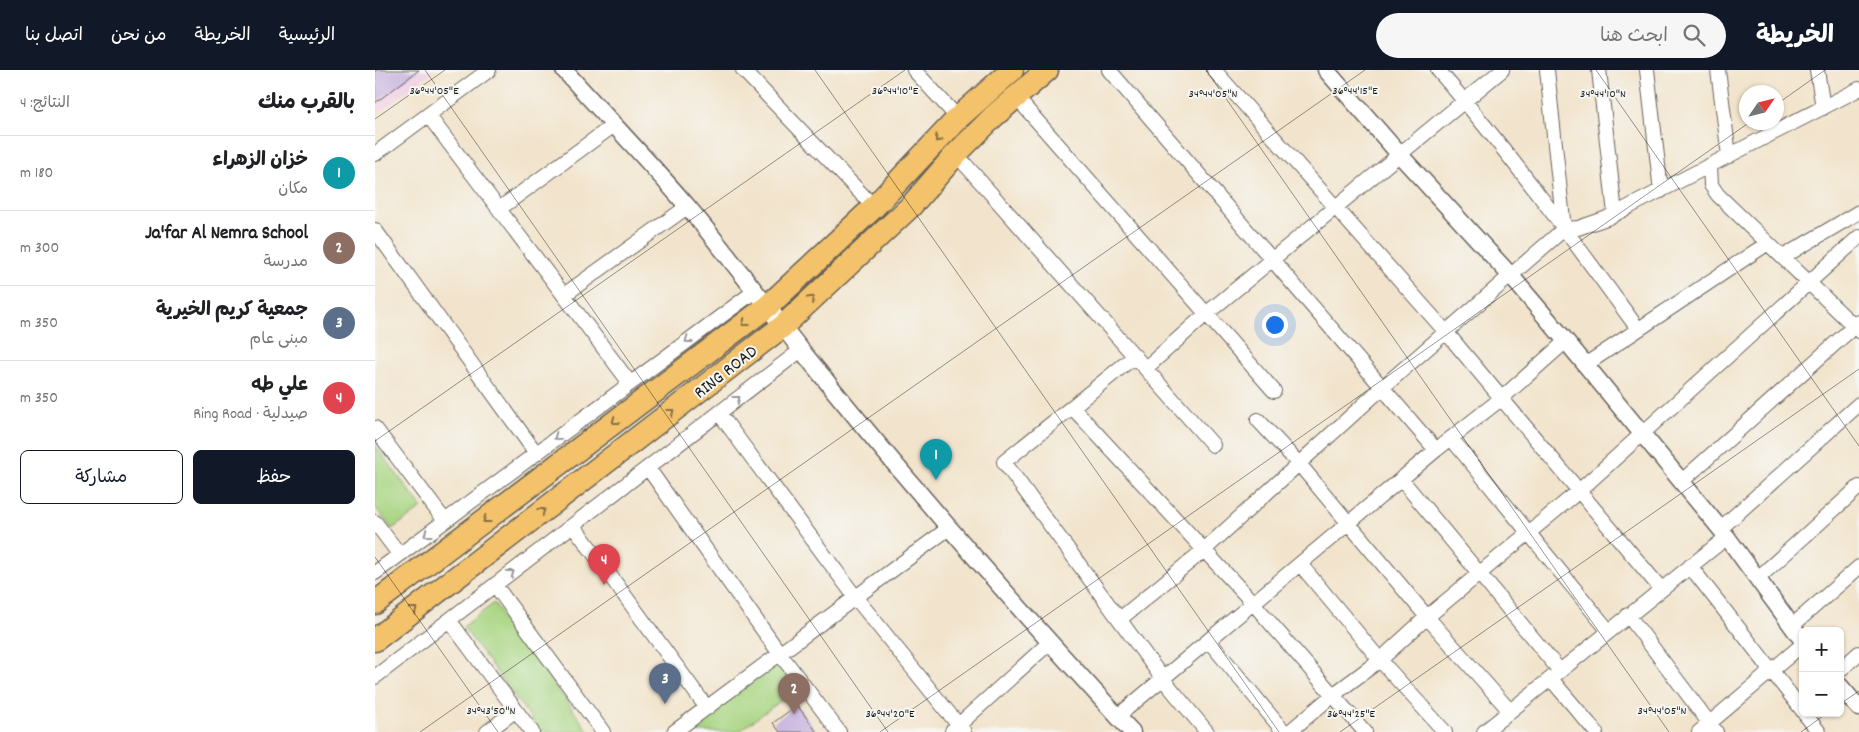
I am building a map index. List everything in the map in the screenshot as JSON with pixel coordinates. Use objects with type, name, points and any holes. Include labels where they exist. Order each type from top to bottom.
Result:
[{"type":"highway","name":"RING ROAD","points":[[375,603],[762,298],[874,207],[958,118],[1012,70]]},
{"type":"highway","name":"RING ROAD","points":[[375,640],[783,326],[910,207],[956,154],[1047,70]]},
{"type":"street","points":[[375,154],[489,70]]},
{"type":"street","points":[[564,70],[687,207],[762,298],[801,350],[949,528],[1049,643],[1132,732]]},
{"type":"street","points":[[743,70],[874,207]]},
{"type":"street","points":[[914,70],[958,118]]},
{"type":"street","points":[[1109,70],[1436,450]]},
{"type":"street","points":[[1214,70],[1446,332],[1661,588]]},
{"type":"street","points":[[1326,70],[1399,154],[1511,276],[1566,341],[1724,533],[1799,637]]},
{"type":"street","points":[[1438,70],[1465,101],[1565,229],[1638,329]]},
{"type":"street","points":[[1146,368],[1206,314],[1502,70]]},
{"type":"street","points":[[1547,70],[1565,229]]},
{"type":"street","points":[[1599,70],[1615,214]]},
{"type":"street","points":[[1647,70],[1661,191]]},
{"type":"street","points":[[1718,70],[1729,156]]},
{"type":"street","points":[[1817,70],[1823,108]]},
{"type":"street","points":[[1120,619],[1204,550],[1300,465],[1383,387],[1565,229],[1578,228],[1615,214],[1859,89]]},
{"type":"street","points":[[1016,97],[1274,391]]},
{"type":"street","points":[[427,115],[630,383]]},
{"type":"street","points":[[499,209],[613,125]]},
{"type":"street","points":[[956,154],[1213,445]]},
{"type":"street","points":[[1681,482],[1857,327],[1718,195],[1711,185],[1710,166]]},
{"type":"street","points":[[564,295],[687,207]]},
{"type":"street","points":[[1783,258],[1859,212]]},
{"type":"street","points":[[375,230],[536,453]]},
{"type":"street","points":[[1289,732],[1333,694],[1380,660],[1427,617],[1579,491],[1810,284],[1859,237]]},
{"type":"street","points":[[1585,366],[1768,243]]},
{"type":"street","points":[[375,573],[630,383],[762,298]]},
{"type":"street","points":[[1118,716],[1436,450],[1502,398],[1566,341]]},
{"type":"street","points":[[375,677],[801,350]]},
{"type":"street","points":[[1135,356],[1004,462],[1163,679],[1207,732]]},
{"type":"street","points":[[1484,732],[1608,630],[1690,566],[1859,404]]},
{"type":"street","points":[[1072,407],[1253,604],[1365,732]]},
{"type":"street","points":[[719,413],[856,598],[958,730],[1049,643]]},
{"type":"street","points":[[1258,420],[1300,465],[1427,617],[1510,711]]},
{"type":"street","points":[[375,428],[445,521]]},
{"type":"street","points":[[1451,438],[1608,630]]},
{"type":"street","points":[[648,468],[780,654],[839,732]]},
{"type":"street","points":[[1401,479],[1480,574],[1596,732]]},
{"type":"street","points":[[1757,578],[1859,487]]},
{"type":"street","points":[[375,522],[399,554]]},
{"type":"street","points":[[573,525],[707,708]]},
{"type":"street","points":[[674,732],[949,528]]},
{"type":"street","points":[[1300,564],[1380,660],[1445,732]]},
{"type":"street","points":[[1690,566],[1799,707]]},
{"type":"street","points":[[1792,626],[1859,567]]},
{"type":"street","points":[[495,585],[603,732]]},
{"type":"street","points":[[1628,616],[1708,729],[1799,646]]},
{"type":"street","points":[[449,620],[532,732]]},
{"type":"street","points":[[1209,641],[1285,732]]},
{"type":"street","points":[[1844,666],[1859,652]]},
{"type":"street","points":[[1844,691],[1859,708]]},
{"type":"street","points":[[487,732],[516,710]]},
{"type":"street","points":[[1807,717],[1819,732]]},
{"type":"shaded area","points":[[375,70],[435,70],[375,115]]},
{"type":"green space","points":[[375,445],[422,508],[392,529],[375,507]]},
{"type":"green space","points":[[494,603],[589,732],[541,732],[463,627]]},
{"type":"green space","points":[[776,661],[797,689],[738,732],[682,732]]},
{"type":"building","points":[[375,70],[419,70],[375,103]]},
{"type":"building","points":[[797,705],[817,732],[780,732],[773,723]]},
{"type":"place","name":"خزان الزهراء","points":[[936,480]]},
{"type":"place","name":"علي طه","points":[[604,585]]},
{"type":"place","name":"جمعية كريم الخيرية","points":[[665,704]]},
{"type":"place","name":"Ja'far Al Nemra School","points":[[794,714]]}]
